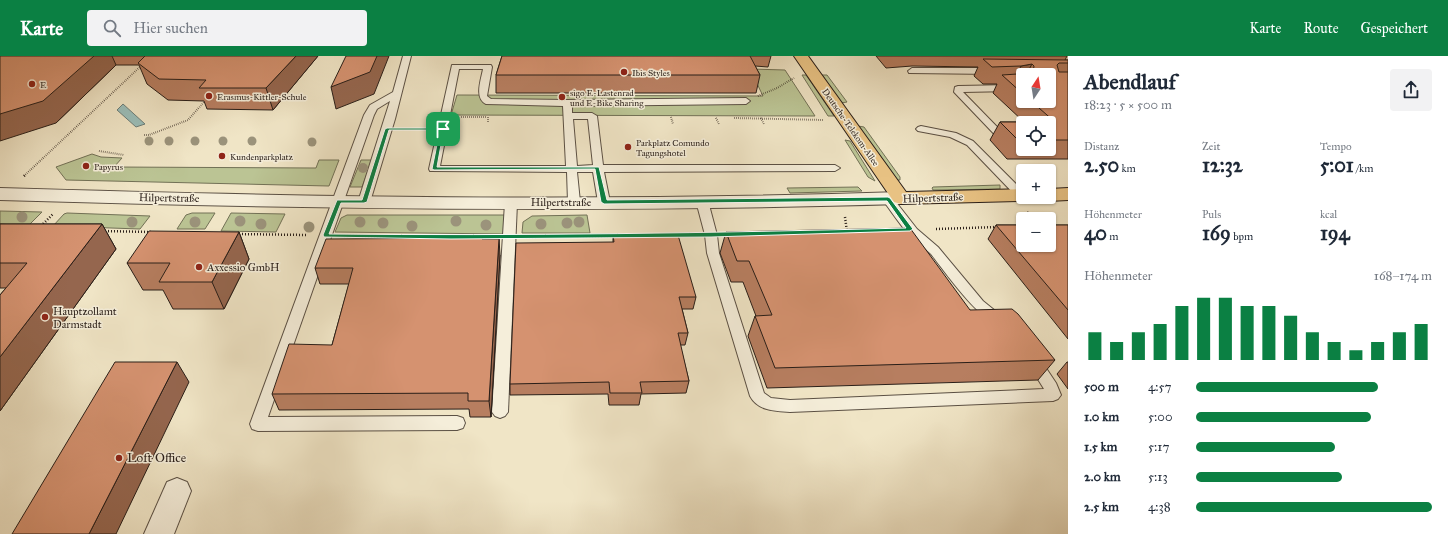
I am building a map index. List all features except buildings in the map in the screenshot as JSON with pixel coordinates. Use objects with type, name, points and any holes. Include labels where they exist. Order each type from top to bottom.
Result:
[{"type":"main road","name":"Deutsche-Telekom-Allee","points":[[801,56],[894,199]]},
{"type":"main road","points":[[1056,194],[1068,194]]},
{"type":"main road","name":"Hilpertstraße","points":[[894,199],[1016,195]]},
{"type":"street","name":"Hilpertstraße","points":[[0,194],[364,202],[604,202],[894,199]]},
{"type":"street","points":[[158,534],[177,491]]},
{"type":"lane","points":[[364,202],[387,129],[407,56]]},
{"type":"lane","points":[[746,102],[489,102],[484,100],[483,96],[488,67],[455,67],[434,169],[835,168]]},
{"type":"lane","points":[[912,71],[1005,72]]},
{"type":"lane","points":[[1000,134],[958,92],[958,89],[1016,87]]},
{"type":"lane","points":[[396,94],[373,107],[365,125],[258,424],[457,423]]},
{"type":"lane","points":[[567,103],[574,202]]},
{"type":"lane","points":[[568,116],[592,116],[598,168],[604,202]]},
{"type":"lane","points":[[921,129],[953,135],[970,143],[1016,188]]},
{"type":"lane","points":[[894,199],[910,229],[934,250],[978,304],[1009,330]]},
{"type":"lane","points":[[702,201],[711,235],[713,253],[758,396],[768,404],[798,405],[1053,395],[1051,387],[1043,373],[1024,348]]},
{"type":"lane","points":[[500,412],[511,202]]},
{"type":"path","points":[[21,178],[142,65]]},
{"type":"path","points":[[746,102],[777,88],[798,76]]},
{"type":"path","points":[[144,135],[149,135],[188,120],[205,100]]},
{"type":"path","points":[[488,117],[488,123]]},
{"type":"path","points":[[671,117],[673,124]]},
{"type":"path","points":[[716,118],[719,124]]},
{"type":"path","points":[[761,118],[764,124]]},
{"type":"path","points":[[808,119],[810,125]]},
{"type":"path","points":[[387,129],[443,129]]},
{"type":"path","points":[[99,151],[124,155]]},
{"type":"path","points":[[840,232],[848,232],[844,210]]},
{"type":"path","points":[[46,229],[39,229],[56,211]]},
{"type":"path","points":[[910,229],[1000,227]]},
{"type":"path","points":[[98,231],[152,232]]},
{"type":"path","points":[[230,234],[509,237],[618,236]]},
{"type":"path","points":[[672,235],[711,235]]},
{"type":"green space","points":[[750,69],[785,70],[815,116],[451,115],[457,95],[763,96]]},
{"type":"green space","points":[[802,75],[806,75],[834,116],[828,116]]},
{"type":"green space","points":[[822,75],[827,75],[847,102],[841,103]]},
{"type":"green space","points":[[858,126],[864,127],[900,177],[900,180],[897,180]]},
{"type":"green space","points":[[845,140],[850,141],[875,181],[868,177]]},
{"type":"green space","points":[[92,154],[101,157],[122,158],[114,167],[316,168],[319,160],[339,160],[329,186],[66,180],[56,167]]},
{"type":"green space","points":[[361,160],[372,160],[362,187],[350,187]]},
{"type":"green space","points":[[1000,185],[1000,189],[933,190],[932,188],[933,187]]},
{"type":"green space","points":[[858,187],[862,191],[790,193],[787,188]]},
{"type":"green space","points":[[0,211],[42,212],[28,226],[0,224]]},
{"type":"green space","points":[[192,213],[215,213],[205,229],[177,229],[186,215]]},
{"type":"green space","points":[[231,213],[285,214],[276,232],[221,231]]},
{"type":"green space","points":[[64,214],[150,216],[140,229],[53,226]]},
{"type":"green space","points":[[347,215],[505,215],[504,234],[335,232],[341,218]]},
{"type":"green space","points":[[587,215],[590,233],[522,233],[523,222],[532,216]]},
{"type":"water","points":[[123,104],[145,124],[136,127],[117,110]]},
{"type":"place","name":"Ibis Styles","points":[[624,72]]},
{"type":"place","name":"E","points":[[32,84]]},
{"type":"place","name":"Erasmus-Kittler-Schule","points":[[209,96]]},
{"type":"place","name":"sigo E-Lastenrad und E-Bike Sharing","points":[[562,97]]},
{"type":"place","name":"Parkplatz Comundo Tagungshotel","points":[[628,147]]},
{"type":"place","name":"Kundenparkplatz","points":[[222,156]]},
{"type":"place","name":"Papyrus","points":[[86,166]]},
{"type":"place","name":"Axxessio GmbH","points":[[199,267]]},
{"type":"place","name":"Hauptzollamt Darmstadt","points":[[45,317]]},
{"type":"place","name":"Loft Office","points":[[119,458]]},
{"type":"route","points":[[387,129],[443,129],[434,169],[598,168],[604,202],[888,199],[910,229],[711,235],[451,237],[326,235],[338,201],[364,202],[387,129]]}]
